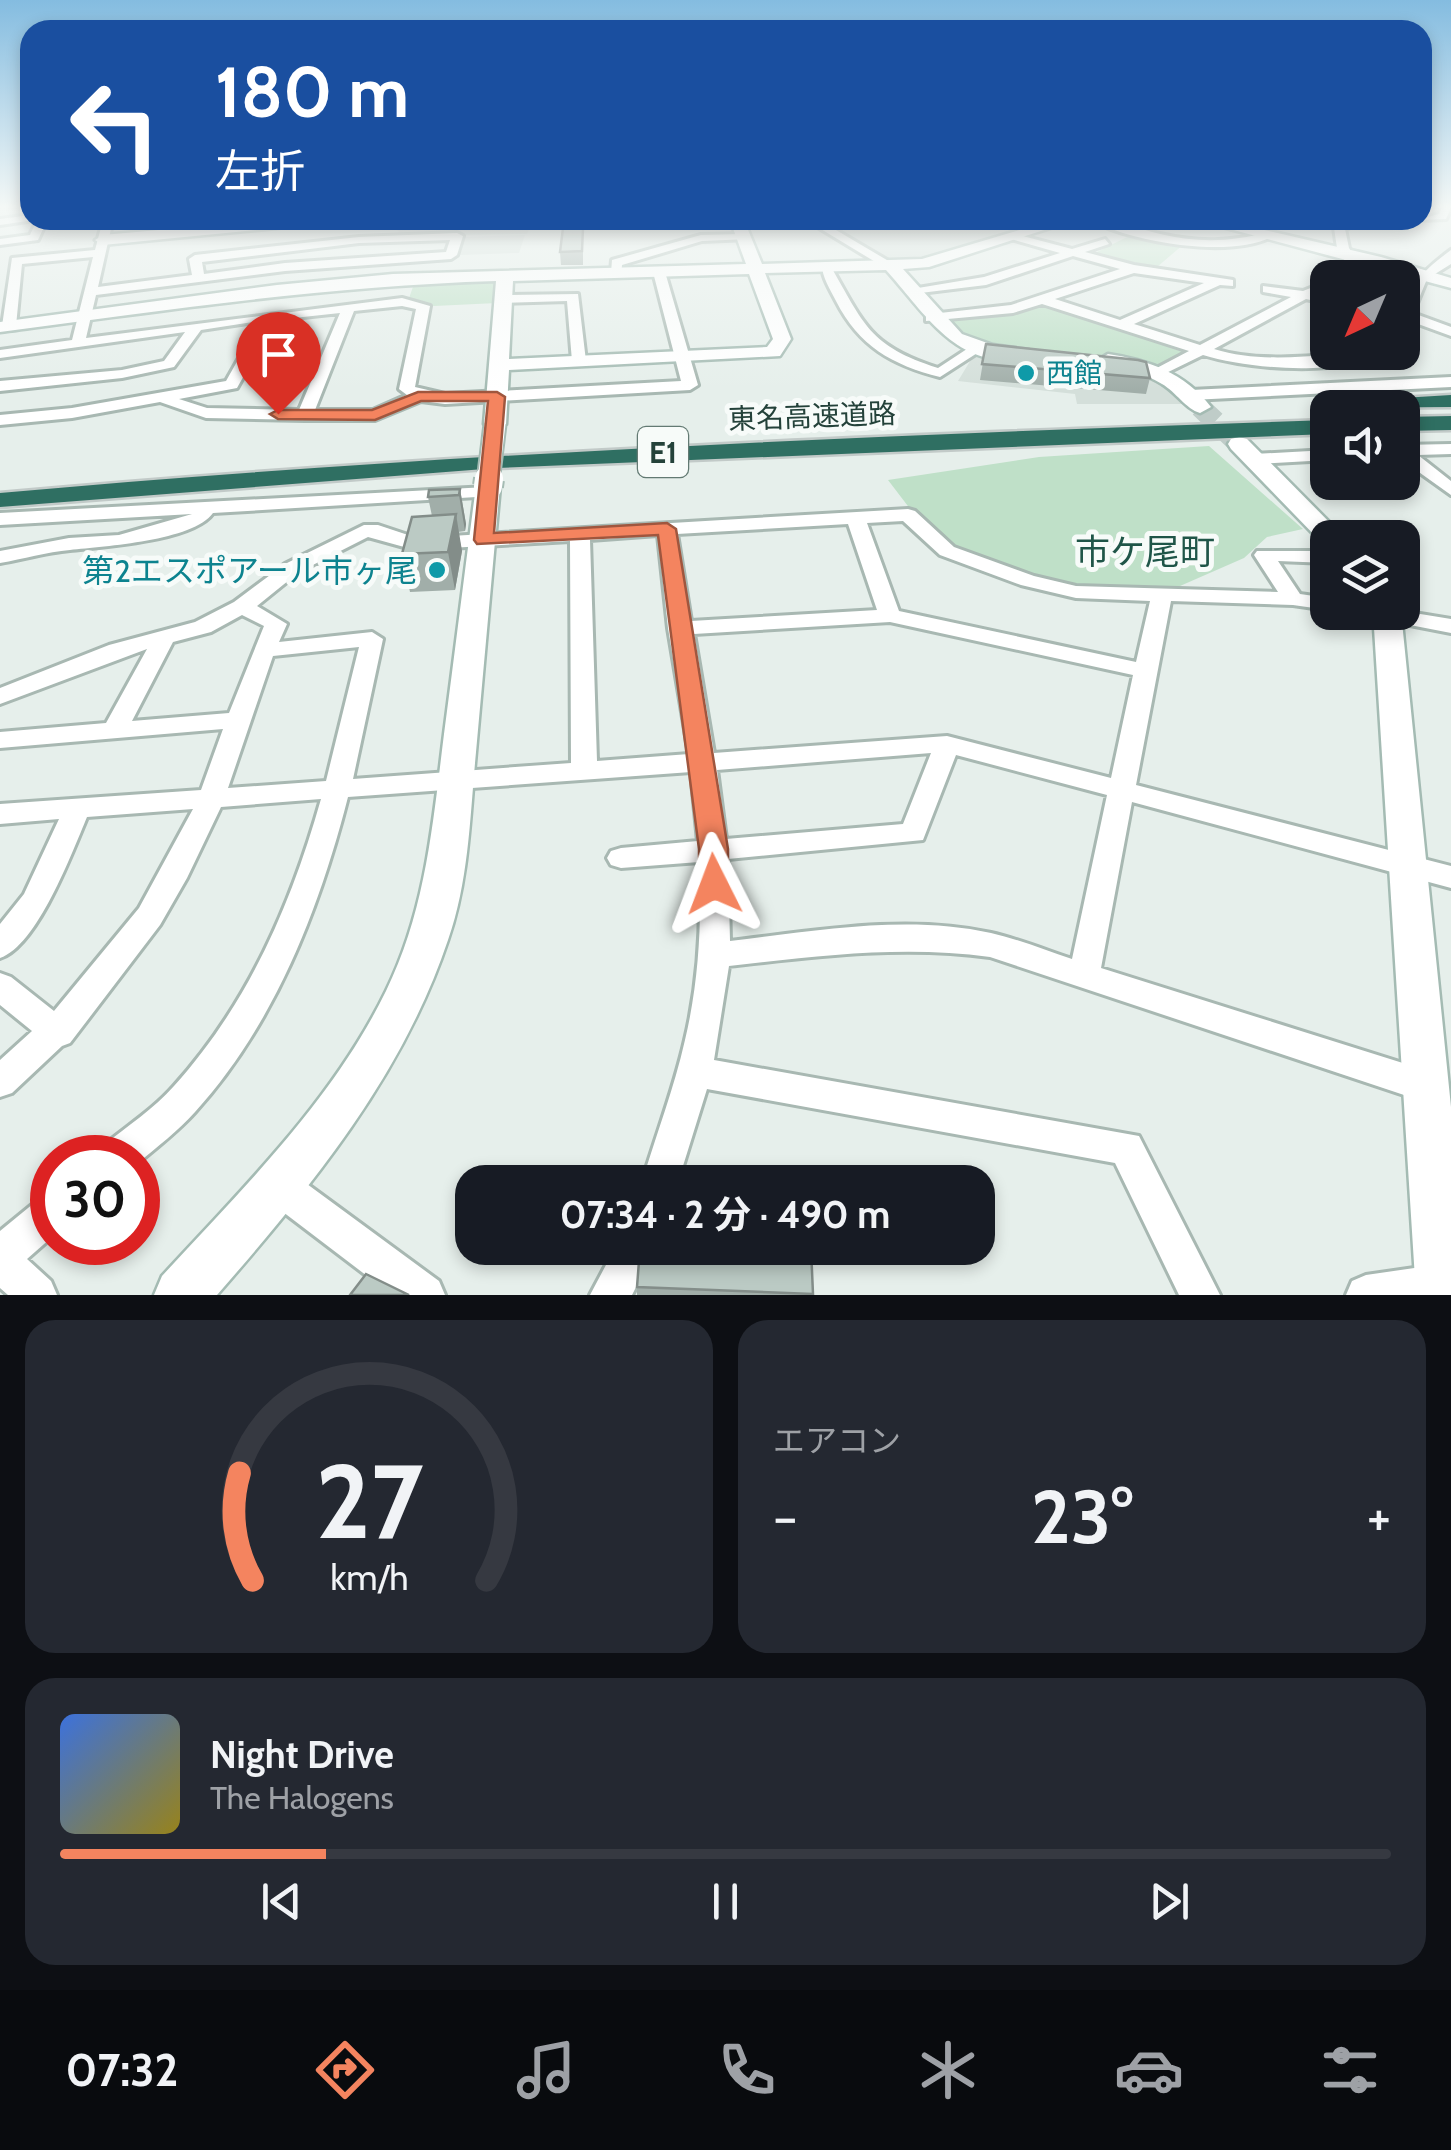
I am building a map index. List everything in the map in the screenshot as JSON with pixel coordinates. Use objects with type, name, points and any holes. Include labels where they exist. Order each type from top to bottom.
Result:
[{"type":"highway","points":[[1420,405],[1451,404]]},
{"type":"highway","points":[[1420,407],[1451,404]]},
{"type":"highway","name":"東名高速道路","points":[[0,483],[580,440],[1310,410]]},
{"type":"highway","points":[[1420,424],[1451,423]]},
{"type":"highway","name":"東名高速道路","points":[[0,500],[272,475],[627,453],[1310,430]]},
{"type":"highway","points":[[1420,432],[1451,432]]},
{"type":"street","points":[[78,343],[96,268]]},
{"type":"street","points":[[197,268],[199,278]]},
{"type":"street","points":[[90,292],[282,268]]},
{"type":"street","points":[[356,268],[356,282]]},
{"type":"street","points":[[617,268],[617,273]]},
{"type":"street","points":[[7,271],[4,327],[356,282],[796,268]]},
{"type":"street","points":[[826,268],[862,337],[889,356],[940,373],[978,348]]},
{"type":"street","points":[[894,268],[930,318],[947,334],[978,348],[1044,355]]},
{"type":"street","points":[[912,290],[986,281],[1025,268]]},
{"type":"street","points":[[1412,268],[1451,280]]},
{"type":"street","points":[[1420,290],[1437,268]]},
{"type":"street","points":[[498,365],[773,352],[782,338],[757,269]]},
{"type":"street","points":[[930,318],[1013,310],[1133,269],[1223,282],[1122,324]]},
{"type":"street","points":[[163,398],[206,413],[375,415],[418,396],[497,397],[690,385],[659,272]]},
{"type":"street","points":[[181,1295],[279,1186],[367,1069],[414,986],[437,918],[484,540],[505,276]]},
{"type":"street","points":[[1266,289],[1310,296]]},
{"type":"street","points":[[1158,372],[1310,292]]},
{"type":"street","points":[[503,300],[573,297],[579,361]]},
{"type":"street","points":[[1047,301],[1237,361],[1310,362]]},
{"type":"street","points":[[0,354],[270,316],[402,302],[423,306],[407,389],[418,396]]},
{"type":"street","points":[[304,415],[348,307]]},
{"type":"street","points":[[0,420],[232,385],[270,316]]},
{"type":"street","points":[[1420,322],[1451,332]]},
{"type":"street","points":[[0,386],[122,374],[169,364],[197,326]]},
{"type":"street","points":[[1094,359],[1131,363],[1158,372],[1196,401],[1451,382]]},
{"type":"street","points":[[1420,450],[1451,449]]},
{"type":"street","points":[[1247,452],[1310,454]]},
{"type":"street","points":[[1247,452],[1314,520]]},
{"type":"street","points":[[1420,465],[1451,490]]},
{"type":"street","points":[[0,518],[208,509],[488,489]]},
{"type":"street","points":[[0,557],[146,535],[197,520],[208,509]]},
{"type":"street","points":[[0,697],[117,650],[202,627],[242,607],[292,568],[364,532],[378,531],[415,544],[908,515],[947,552],[1028,581],[1076,592],[1310,601]]},
{"type":"street","points":[[856,518],[890,616]]},
{"type":"street","points":[[666,1165],[696,1072],[715,954],[714,849],[667,529]]},
{"type":"street","points":[[580,535],[584,770]]},
{"type":"street","points":[[1293,598],[1264,555],[1310,556]]},
{"type":"street","points":[[1084,974],[1161,597]]},
{"type":"street","points":[[0,1082],[58,1033],[104,980],[169,890],[211,798],[263,650],[276,624],[242,607]]},
{"type":"street","points":[[679,628],[890,616],[1146,671]]},
{"type":"street","points":[[1420,620],[1451,626]]},
{"type":"street","points":[[1366,1295],[1442,1289],[1385,630]]},
{"type":"street","points":[[114,731],[164,638]]},
{"type":"street","points":[[143,1135],[186,1099],[274,970],[295,926],[339,788],[372,639],[263,650]]},
{"type":"street","points":[[0,740],[238,720]]},
{"type":"street","points":[[0,814],[947,744],[1451,877]]},
{"type":"street","points":[[620,858],[913,833],[947,744]]},
{"type":"street","points":[[0,946],[36,900],[78,808]]},
{"type":"street","points":[[715,954],[894,936],[943,937],[990,945],[1426,1086]]},
{"type":"street","points":[[0,986],[58,1033]]},
{"type":"street","points":[[696,1072],[1126,1148],[1200,1295]]},
{"type":"street","points":[[279,1186],[425,1295]]},
{"type":"street","points":[[30,1231],[0,1258],[37,1295]]},
{"type":"street","points":[[610,1295],[627,1265]]},
{"type":"shaded area","points":[[978,348],[1158,373],[1189,404],[1077,404],[1075,394],[958,381]]},
{"type":"green space","points":[[498,278],[497,303],[434,306],[408,301],[415,281]]},
{"type":"green space","points":[[1047,301],[1200,351],[1158,373],[978,348],[931,318]]},
{"type":"green space","points":[[1209,446],[1303,529],[1267,537],[1244,558],[1164,593],[1073,587],[1016,572],[952,546],[914,514],[888,480],[1039,457]]},
{"type":"building","points":[[986,344],[1138,360],[1146,362],[1150,378],[982,364]]},
{"type":"building","points":[[460,489],[459,495],[428,497],[429,490]]},
{"type":"building","points":[[456,514],[448,552],[402,554],[412,517]]},
{"type":"building","points":[[639,1265],[812,1265],[813,1294],[637,1287]]},
{"type":"building","points":[[366,1274],[409,1295],[350,1295]]},
{"type":"tunnel","points":[[1200,407],[1239,444]]},
{"type":"place","name":"西館","points":[[1026,373]]},
{"type":"place","name":"第2エスポアール市ヶ尾","points":[[437,570]]},
{"type":"district","name":"市ケ尾町","points":[[1145,551]]},
{"type":"route","points":[[278,414],[375,415],[418,396],[497,397],[484,540],[667,529],[714,849],[714,884]]}]
